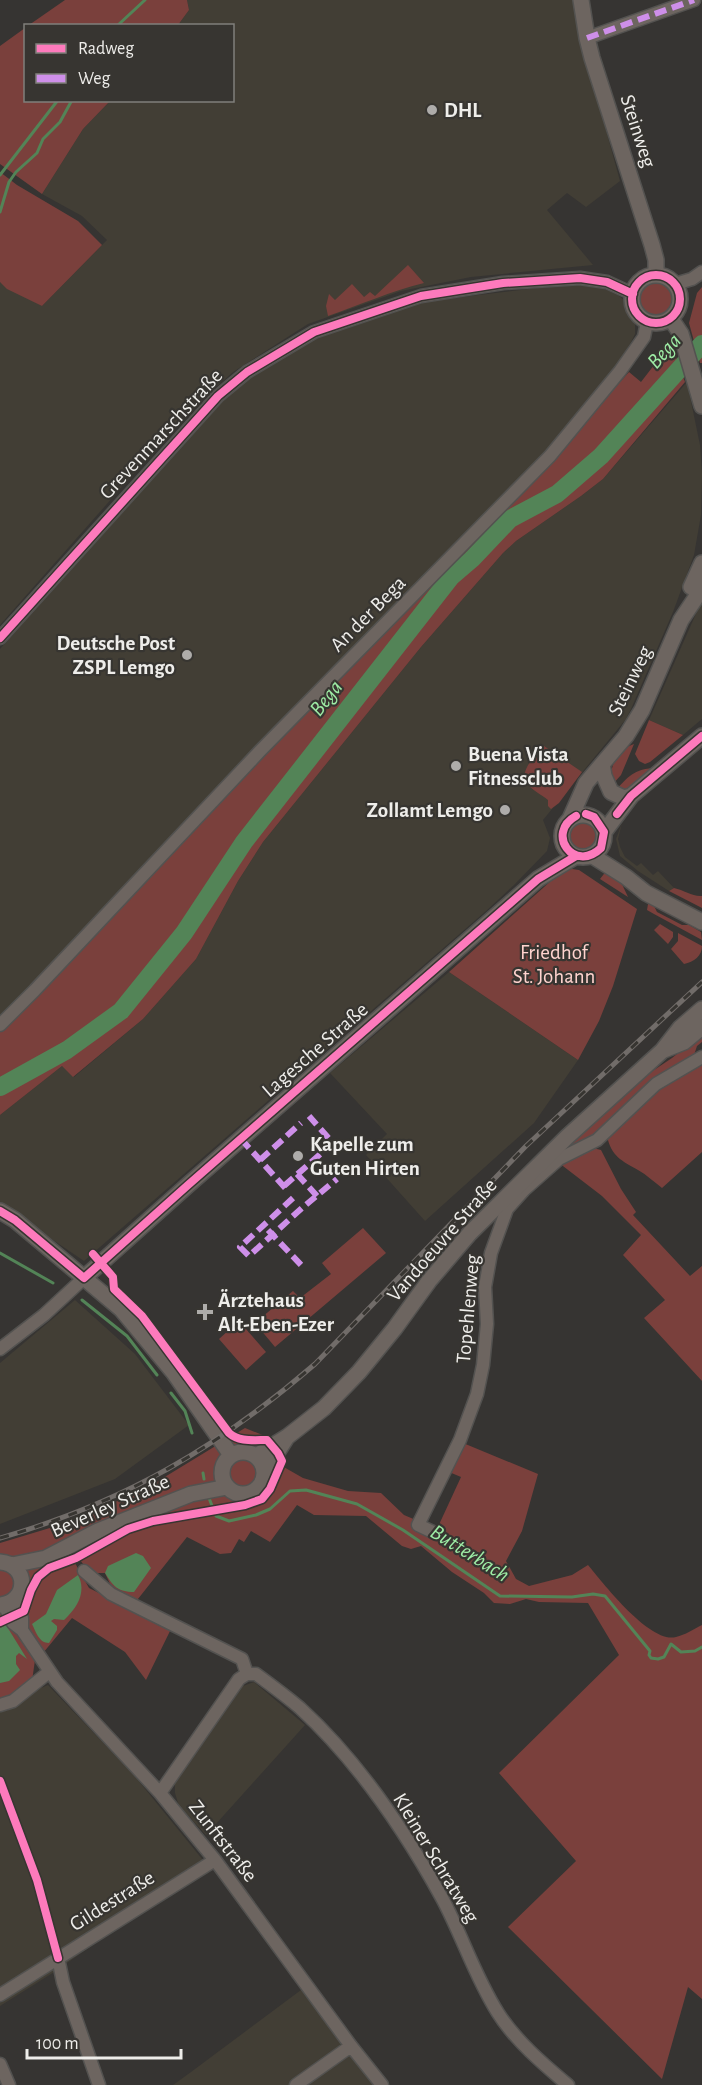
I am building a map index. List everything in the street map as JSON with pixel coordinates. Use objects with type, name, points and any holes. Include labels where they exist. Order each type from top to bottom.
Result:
[{"type":"street","name":"Steinweg","points":[[581,0],[587,38],[652,245],[656,260],[656,275]]},
{"type":"street","points":[[587,38],[694,0]]},
{"type":"street","points":[[675,284],[692,279],[702,272]]},
{"type":"street","points":[[656,275],[665,276],[675,284],[681,302],[671,319],[659,323],[647,322],[636,313],[633,307],[633,294],[642,280],[656,275]]},
{"type":"street","name":"Grevenmarschstraße","points":[[0,638],[218,396],[235,381],[303,337],[325,327],[406,300],[466,287],[580,278],[607,282],[633,294]]},
{"type":"street","points":[[671,319],[681,334],[702,406]]},
{"type":"street","name":"An der Bega","points":[[0,1025],[260,751],[550,456],[620,371],[644,336],[647,322]]},
{"type":"street","name":"Steinweg","points":[[686,612],[686,603],[695,575],[702,563]]},
{"type":"street","name":"Steinweg","points":[[570,819],[591,777],[638,717],[702,580]]},
{"type":"street","points":[[702,736],[628,797],[593,816],[581,814],[570,819],[563,830],[563,843],[570,852],[584,856],[626,877],[646,892],[702,922]]},
{"type":"street","points":[[602,764],[611,792],[628,797]]},
{"type":"street","points":[[591,777],[587,799],[593,816],[626,877]]},
{"type":"street","points":[[584,856],[604,838],[628,797]]},
{"type":"street","name":"Lagesche Straße","points":[[0,1349],[44,1315],[188,1185],[538,879],[563,843]]},
{"type":"street","name":"Lagesche Straße","points":[[538,879],[584,856]]},
{"type":"street","name":"Vandoeuvre Straße","points":[[256,1456],[287,1437],[324,1408],[359,1372],[429,1281],[470,1233],[567,1137],[662,1051],[680,1028],[702,1010]]},
{"type":"street","name":"Vandoeuvre Straße","points":[[662,1051],[684,1042],[702,1027]]},
{"type":"street","name":"Topehlenweg","points":[[435,1533],[418,1525],[460,1440],[477,1394],[483,1365],[487,1323],[485,1287],[490,1253],[507,1209],[524,1190],[559,1159],[597,1140],[656,1084],[702,1058]]},
{"type":"street","points":[[0,1211],[15,1220],[121,1309],[181,1382],[231,1455],[246,1452],[256,1456],[262,1463],[264,1473]]},
{"type":"street","name":"Vandoeuvre Straße","points":[[264,1473],[287,1437]]},
{"type":"street","name":"Beverley Straße","points":[[191,1494],[221,1470],[226,1459],[231,1455]]},
{"type":"street","points":[[221,1470],[227,1487]]},
{"type":"street","name":"Beverley Straße","points":[[22,1582],[46,1558],[98,1532],[191,1494],[227,1487],[238,1494],[251,1492],[261,1485],[264,1473]]},
{"type":"street","name":"Beverley Straße","points":[[6,1563],[46,1558]]},
{"type":"street","name":"Beverley Straße","points":[[6,1563],[20,1575],[22,1582],[20,1592],[6,1604]]},
{"type":"street","name":"Kleiner Schratweg","points":[[84,1571],[111,1594],[242,1659],[247,1674],[256,1674],[302,1710],[334,1742],[391,1816],[441,1897],[498,2014],[527,2048],[568,2085]]},
{"type":"street","name":"Zunftstraße","points":[[6,1604],[14,1623],[22,1630],[49,1672],[160,1793],[215,1860],[382,2085]]},
{"type":"street","points":[[0,1706],[13,1701],[49,1672]]},
{"type":"street","points":[[160,1793],[240,1679],[247,1674]]},
{"type":"street","name":"Gildestraße","points":[[0,1995],[215,1860]]},
{"type":"street","points":[[58,1958],[63,1982],[99,2085]]},
{"type":"street","points":[[297,2085],[351,2046]]},
{"type":"street","points":[[0,2064],[9,2085]]},
{"type":"shaded area","points":[[187,0],[574,0],[581,39],[620,181],[586,207],[567,193],[547,210],[593,265],[471,277],[401,291],[308,324],[233,372],[189,411],[0,625],[0,282],[42,306],[107,240],[82,216],[42,194],[83,129],[109,102],[234,102],[234,24],[179,24],[189,10]]},
{"type":"shaded area","points":[[578,283],[596,285],[618,295],[626,302],[635,321],[635,334],[615,368],[548,452],[34,984],[0,1015],[0,649],[222,401],[238,386],[298,346],[326,333],[421,302]]},
{"type":"shaded area","points":[[687,382],[700,445],[702,474],[701,515],[694,555],[673,612],[626,719],[543,820],[550,838],[547,851],[486,911],[84,1261],[0,1204],[0,1115],[62,1066],[74,1077],[143,1019],[196,959],[238,881],[263,842],[421,647],[516,541],[603,479]]},
{"type":"shaded area","points":[[702,600],[702,719],[683,735],[649,720]]},
{"type":"shaded area","points":[[622,823],[618,839],[625,857],[637,866],[641,863],[653,875],[658,871],[674,888],[669,891],[620,856],[616,839]]},
{"type":"shaded area","points":[[449,972],[578,1060],[534,1123],[425,1221],[366,1155],[387,1134],[330,1073]]},
{"type":"shaded area","points":[[75,1300],[135,1354],[189,1425],[115,1479],[0,1524],[0,1363]]},
{"type":"shaded area","points":[[136,1553],[143,1556],[151,1568],[134,1592],[128,1592],[113,1585],[105,1573],[108,1566]]},
{"type":"shaded area","points":[[78,1575],[81,1581],[81,1594],[77,1605],[64,1620],[51,1621],[57,1626],[57,1630],[49,1643],[46,1643],[38,1636],[32,1624],[46,1614],[57,1590]]},
{"type":"shaded area","points":[[6,1625],[27,1659],[19,1653],[16,1656],[16,1664],[20,1670],[9,1681],[0,1683],[0,1628]]},
{"type":"shaded area","points":[[254,1682],[305,1725],[206,1835],[179,1806],[175,1784],[243,1686]]},
{"type":"shaded area","points":[[48,1685],[133,1774],[211,1870],[202,1872],[0,2006],[0,1712],[8,1710],[36,1690]]},
{"type":"shaded area","points":[[301,1990],[374,2085],[173,2085],[191,2072]]},
{"type":"green space","points":[[65,0],[187,0],[189,10],[179,24],[30,24]]},
{"type":"green space","points":[[24,29],[24,102],[109,102],[83,129],[42,194],[0,164],[0,46]]},
{"type":"green space","points":[[0,172],[17,185],[78,221],[102,245],[42,306],[7,289],[0,282]]},
{"type":"green space","points":[[408,265],[424,283],[328,316],[326,306],[329,294],[335,300],[352,284],[364,297],[370,292],[375,296]]},
{"type":"green space","points":[[656,281],[669,286],[674,299],[669,312],[656,317],[643,312],[638,299],[643,286]]},
{"type":"green space","points":[[702,287],[702,363],[700,363],[689,323],[697,293]]},
{"type":"green space","points":[[671,343],[685,382],[603,479],[516,541],[503,553],[421,647],[263,842],[238,881],[196,959],[143,1019],[73,1077],[62,1066],[0,1115],[0,1031],[609,390],[612,391],[629,372],[641,382]]},
{"type":"green space","points":[[649,720],[683,735],[645,764],[639,761],[635,754]]},
{"type":"green space","points":[[634,744],[621,775],[612,785],[611,772],[615,760],[623,750]]},
{"type":"green space","points":[[544,746],[582,772],[559,803],[551,809],[548,806],[548,800],[530,787],[524,778],[530,762]]},
{"type":"green space","points":[[654,768],[626,791],[616,790],[636,772]]},
{"type":"green space","points":[[583,820],[594,824],[598,835],[594,846],[583,850],[572,846],[568,835],[572,824]]},
{"type":"green space","name":"Friedhof St. Johann","points":[[579,870],[637,909],[613,986],[599,1021],[578,1060],[449,972],[562,871]]},
{"type":"green space","points":[[607,870],[620,880],[628,897],[600,879]]},
{"type":"green space","points":[[674,888],[702,896],[702,908],[669,891]]},
{"type":"green space","points":[[650,903],[657,912],[701,932],[702,940],[647,910]]},
{"type":"green space","points":[[660,924],[673,932],[673,937],[668,944],[654,930]]},
{"type":"green space","points":[[678,933],[702,946],[701,953],[691,962],[684,964],[671,949],[678,941]]},
{"type":"green space","points":[[702,1034],[702,1042],[697,1046],[694,1055],[595,1134],[556,1156],[639,1080]]},
{"type":"green space","points":[[702,1063],[702,1152],[662,1188],[618,1157],[611,1148],[607,1136],[669,1081]]},
{"type":"green space","points":[[593,1148],[601,1150],[636,1212],[633,1215],[690,1276],[702,1266],[702,1381],[644,1318],[665,1300],[623,1255],[641,1235],[602,1196],[559,1163]]},
{"type":"green space","points":[[363,1228],[386,1253],[275,1347],[255,1323],[293,1291],[300,1298],[331,1274],[322,1263]]},
{"type":"green space","points":[[239,1321],[266,1352],[246,1370],[219,1339]]},
{"type":"green space","points":[[245,1428],[265,1436],[282,1466],[303,1478],[348,1491],[381,1493],[404,1515],[437,1529],[461,1477],[449,1472],[463,1443],[538,1474],[522,1531],[506,1561],[516,1579],[529,1586],[572,1575],[588,1565],[616,1598],[653,1631],[665,1637],[676,1637],[702,1625],[702,1999],[688,1987],[662,2079],[508,1927],[576,1861],[499,1773],[619,1655],[588,1603],[539,1602],[526,1599],[510,1604],[494,1603],[421,1546],[411,1549],[402,1546],[366,1516],[314,1515],[297,1505],[270,1542],[251,1531],[244,1542],[239,1539],[231,1553],[220,1554],[187,1537],[134,1604],[111,1586],[105,1573],[90,1573],[80,1560],[75,1563],[89,1588],[171,1629],[146,1680],[125,1652],[72,1618],[35,1660],[32,1681],[7,1698],[0,1700],[0,1543],[73,1521],[150,1486]]},
{"type":"waterway","points":[[119,24],[145,0]]},
{"type":"waterway","points":[[0,175],[56,102]]},
{"type":"waterway","points":[[0,212],[9,182],[16,172],[37,153],[43,139],[60,122],[71,102]]},
{"type":"waterway","name":"Bega","points":[[0,1087],[67,1050],[121,1011],[184,933],[244,842],[451,577],[472,559],[510,519],[557,494],[601,456],[702,344]]},
{"type":"waterway","points":[[0,1253],[53,1283]]},
{"type":"waterway","points":[[82,1300],[127,1336],[157,1375]]},
{"type":"waterway","points":[[171,1393],[185,1411],[192,1433]]},
{"type":"waterway","points":[[203,1473],[204,1479]]},
{"type":"waterway","name":"Butterbach","points":[[209,1498],[216,1516],[229,1521],[256,1515],[270,1509],[290,1491],[306,1490],[357,1504],[403,1530],[500,1596],[572,1597],[593,1594],[605,1596],[650,1651],[651,1658],[664,1657],[671,1644],[681,1652],[695,1651],[702,1647]]},
{"type":"railway","points":[[0,1538],[88,1508],[168,1469],[206,1446],[279,1394],[315,1364],[526,1146],[702,982]]},
{"type":"marked path","points":[[587,38],[694,0]]},
{"type":"marked path","points":[[284,1186],[333,1143],[309,1116]]},
{"type":"marked path","points":[[260,1160],[301,1123]]},
{"type":"marked path","points":[[241,1139],[287,1190]]},
{"type":"marked path","points":[[297,1174],[317,1196]]},
{"type":"marked path","points":[[293,1198],[240,1247],[249,1256],[337,1179]]},
{"type":"marked path","points":[[268,1230],[303,1267]]},
{"type":"cycle path","points":[[651,275],[661,275],[673,282],[680,294],[680,299],[680,304],[673,316],[661,323],[651,323],[636,312],[632,304],[632,294],[643,279],[651,275]]},
{"type":"cycle path","points":[[0,638],[218,396],[247,372],[314,332],[421,296],[503,283],[580,278],[607,282],[633,294]]},
{"type":"cycle path","points":[[617,814],[631,796],[702,736]]},
{"type":"cycle path","points":[[576,816],[567,823],[563,832],[563,840],[573,854],[591,855],[601,848],[604,832],[594,817],[586,814]]},
{"type":"cycle path","points":[[0,1211],[15,1220],[84,1278],[538,879],[576,856]]},
{"type":"cycle path","points":[[0,1622],[24,1611],[38,1577],[49,1568],[76,1558],[128,1529],[153,1521],[245,1505],[262,1499],[270,1489],[282,1461],[267,1440],[242,1439],[229,1433],[142,1316],[114,1289],[113,1277],[93,1254]]},
{"type":"cycle path","points":[[0,1781],[37,1880],[58,1958]]},
{"type":"place","name":"DHL","points":[[432,110]]},
{"type":"place","name":"Deutsche Post ZSPL Lemgo","points":[[187,655]]},
{"type":"place","name":"Buena Vista Fitnessclub","points":[[456,766]]},
{"type":"place","name":"Zollamt Lemgo","points":[[505,810]]},
{"type":"place","name":"Kapelle zum Guten Hirten","points":[[298,1156]]},
{"type":"place","name":"Ärztehaus Alt-Eben-Ezer","points":[[205,1312]]}]
